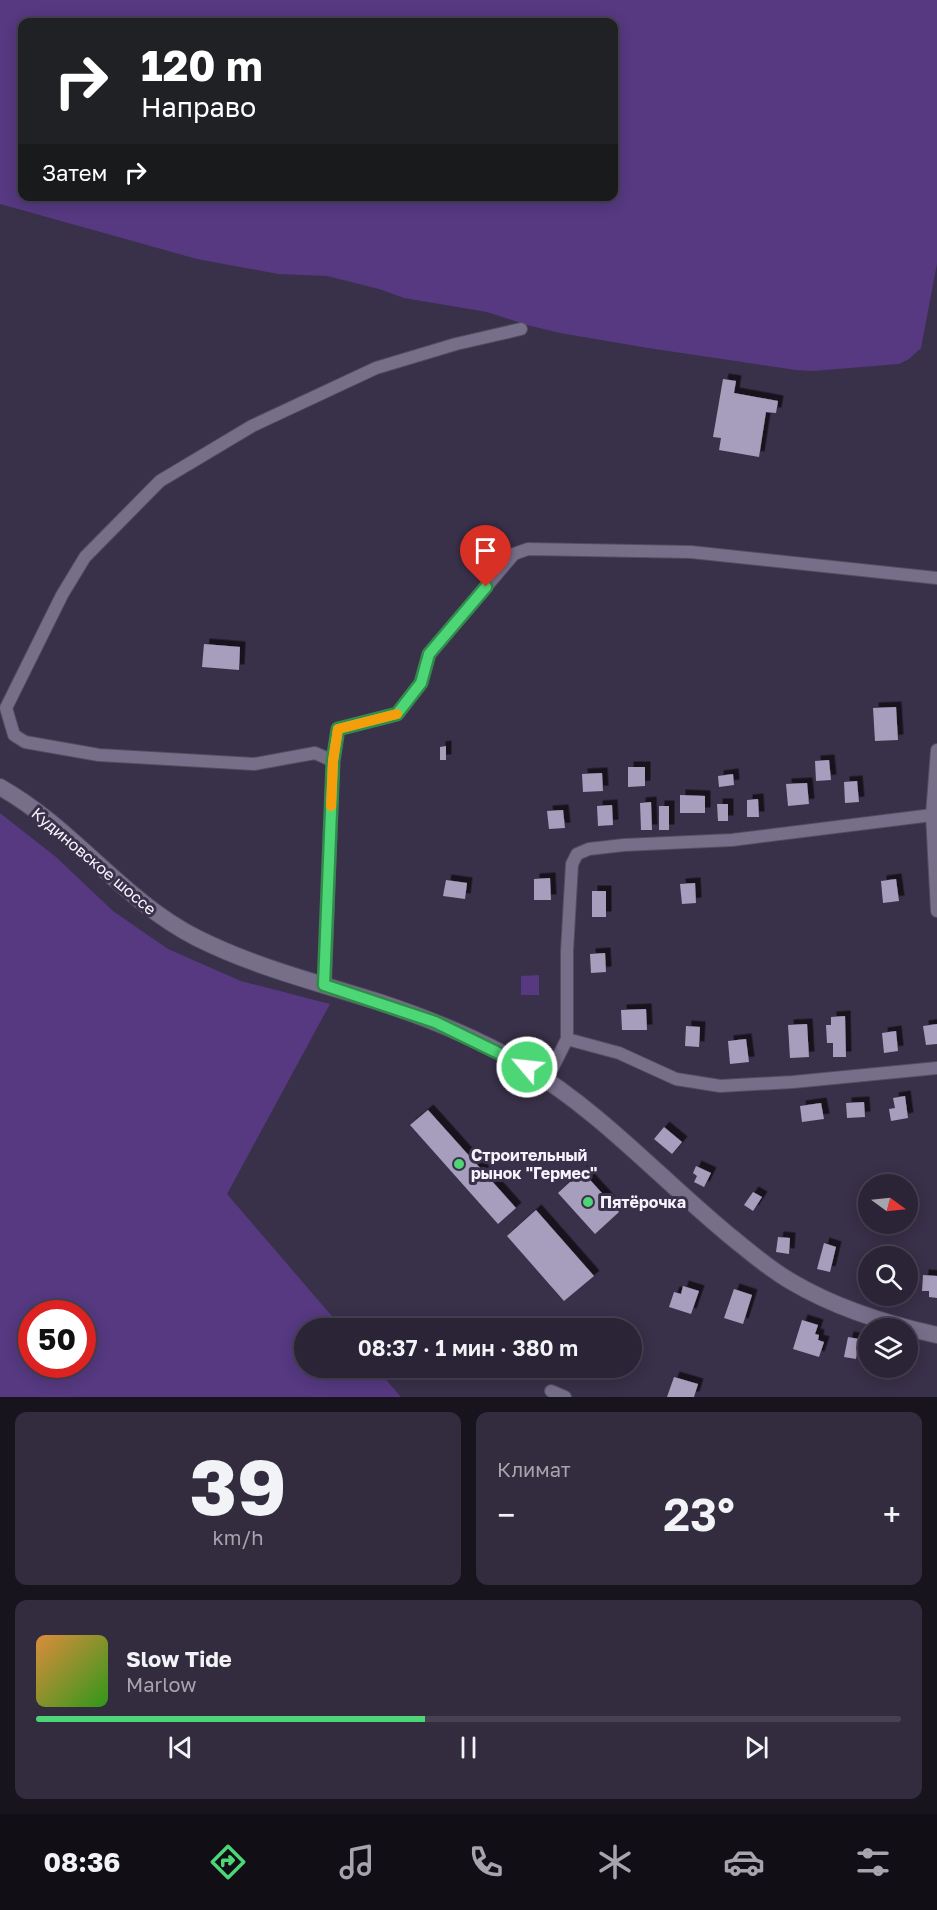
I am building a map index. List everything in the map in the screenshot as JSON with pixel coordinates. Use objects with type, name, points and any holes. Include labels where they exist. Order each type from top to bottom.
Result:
[{"type":"main road","name":"Кудиновское шоссе","points":[[0,787],[69,837],[142,903],[167,921],[197,938],[244,959],[435,1022],[527,1067],[610,1130],[694,1206],[765,1265],[793,1283],[827,1300],[871,1317],[937,1335]]},
{"type":"street","points":[[333,761],[315,753],[254,764],[99,755],[25,742],[14,735],[6,708],[62,595],[85,557],[160,482],[252,426],[376,368],[456,344],[520,329]]},
{"type":"street","points":[[324,985],[333,761],[338,729],[397,714],[421,683],[429,654],[514,554],[528,549],[691,552],[937,578]]},
{"type":"street","points":[[937,750],[932,815],[937,911]]},
{"type":"street","points":[[546,1081],[567,1039],[567,951],[571,875],[572,864],[577,854],[589,849],[624,845],[732,840],[932,815]]},
{"type":"street","points":[[567,1039],[619,1053],[676,1079],[720,1086],[793,1082],[937,1068]]},
{"type":"street","points":[[551,1391],[566,1397]]},
{"type":"shaded area","points":[[0,0],[937,0],[937,264],[921,348],[909,359],[899,364],[813,371],[796,370],[648,348],[560,333],[487,312],[404,298],[327,276],[278,274],[197,259],[0,204]]},
{"type":"shaded area","points":[[0,813],[56,857],[113,911],[168,949],[241,981],[330,1004],[227,1194],[334,1318],[294,1318],[294,1378],[385,1378],[401,1397],[0,1397]]},
{"type":"shaded area","points":[[539,975],[539,995],[521,995],[521,976]]},
{"type":"building","points":[[723,379],[736,381],[734,393],[778,401],[776,413],[766,412],[759,457],[719,450],[721,438],[713,437]]},
{"type":"building","points":[[204,644],[240,647],[239,670],[202,667]]},
{"type":"building","points":[[896,707],[898,740],[875,741],[873,708]]},
{"type":"building","points":[[446,746],[446,760],[440,760],[440,747]]},
{"type":"building","points":[[829,760],[831,780],[816,781],[815,761]]},
{"type":"building","points":[[628,767],[645,767],[645,786],[628,787]]},
{"type":"building","points":[[602,773],[603,791],[583,792],[582,774]]},
{"type":"building","points":[[733,774],[734,785],[719,787],[718,776]]},
{"type":"building","points":[[857,781],[859,802],[845,803],[844,782]]},
{"type":"building","points":[[807,783],[809,804],[788,806],[786,784]]},
{"type":"building","points":[[680,795],[705,796],[705,813],[680,813]]},
{"type":"building","points":[[758,799],[759,817],[747,817],[747,800]]},
{"type":"building","points":[[651,802],[652,830],[641,830],[640,803]]},
{"type":"building","points":[[717,804],[728,804],[728,821],[718,821]]},
{"type":"building","points":[[612,805],[613,825],[598,826],[597,806]]},
{"type":"building","points":[[659,806],[669,806],[669,830],[659,830]]},
{"type":"building","points":[[563,810],[565,828],[549,829],[547,811]]},
{"type":"building","points":[[550,878],[551,900],[534,900],[534,879]]},
{"type":"building","points":[[896,879],[899,901],[883,903],[881,881]]},
{"type":"building","points":[[446,880],[467,883],[465,899],[443,896]]},
{"type":"building","points":[[695,883],[696,903],[682,904],[680,884]]},
{"type":"building","points":[[592,891],[606,891],[606,917],[592,917]]},
{"type":"building","points":[[605,953],[606,972],[591,973],[590,954]]},
{"type":"building","points":[[646,1009],[647,1030],[622,1030],[621,1010]]},
{"type":"building","points":[[845,1016],[846,1057],[833,1057],[833,1043],[827,1043],[826,1025],[831,1025],[831,1017]]},
{"type":"building","points":[[807,1024],[809,1057],[790,1058],[788,1025]]},
{"type":"building","points":[[937,1024],[937,1044],[926,1045],[923,1026]]},
{"type":"building","points":[[686,1026],[700,1027],[699,1047],[685,1046]]},
{"type":"building","points":[[896,1031],[898,1051],[884,1053],[882,1033]]},
{"type":"building","points":[[746,1039],[749,1062],[730,1064],[728,1041]]},
{"type":"building","points":[[905,1096],[908,1118],[891,1121],[889,1109],[895,1108],[893,1098]]},
{"type":"building","points":[[864,1102],[865,1117],[847,1118],[846,1103]]},
{"type":"building","points":[[821,1103],[824,1119],[802,1122],[800,1106]]},
{"type":"building","points":[[428,1110],[516,1208],[498,1224],[410,1125]]},
{"type":"building","points":[[664,1127],[682,1142],[672,1154],[654,1139]]},
{"type":"building","points":[[696,1166],[711,1173],[704,1187],[694,1182],[697,1176],[693,1173]]},
{"type":"building","points":[[582,1171],[619,1212],[595,1234],[558,1193]]},
{"type":"building","points":[[753,1192],[762,1197],[753,1211],[744,1205]]},
{"type":"building","points":[[536,1210],[594,1276],[564,1301],[507,1236]]},
{"type":"building","points":[[778,1237],[790,1238],[789,1254],[776,1252]]},
{"type":"building","points":[[824,1243],[836,1247],[830,1272],[817,1269]]},
{"type":"building","points":[[923,1275],[937,1276],[937,1298],[929,1297],[929,1291],[922,1291]]},
{"type":"building","points":[[683,1286],[699,1291],[691,1314],[669,1307],[674,1292],[681,1294]]},
{"type":"building","points":[[734,1289],[752,1295],[743,1324],[724,1318]]},
{"type":"building","points":[[802,1320],[818,1325],[815,1334],[819,1335],[818,1340],[824,1342],[819,1357],[793,1349]]},
{"type":"building","points":[[848,1337],[858,1339],[856,1359],[844,1357]]},
{"type":"building","points":[[674,1377],[698,1384],[694,1397],[667,1397]]},
{"type":"slow traffic","points":[[331,806],[333,761],[338,729],[397,714]]},
{"type":"place","name":"Строительный рынок \"Гермес\"","points":[[459,1164]]},
{"type":"place","name":"Пятёрочка","points":[[588,1202]]},
{"type":"route","points":[[486,587],[429,654],[421,683],[397,714],[338,729],[333,761],[324,985],[435,1022],[527,1067]]}]
